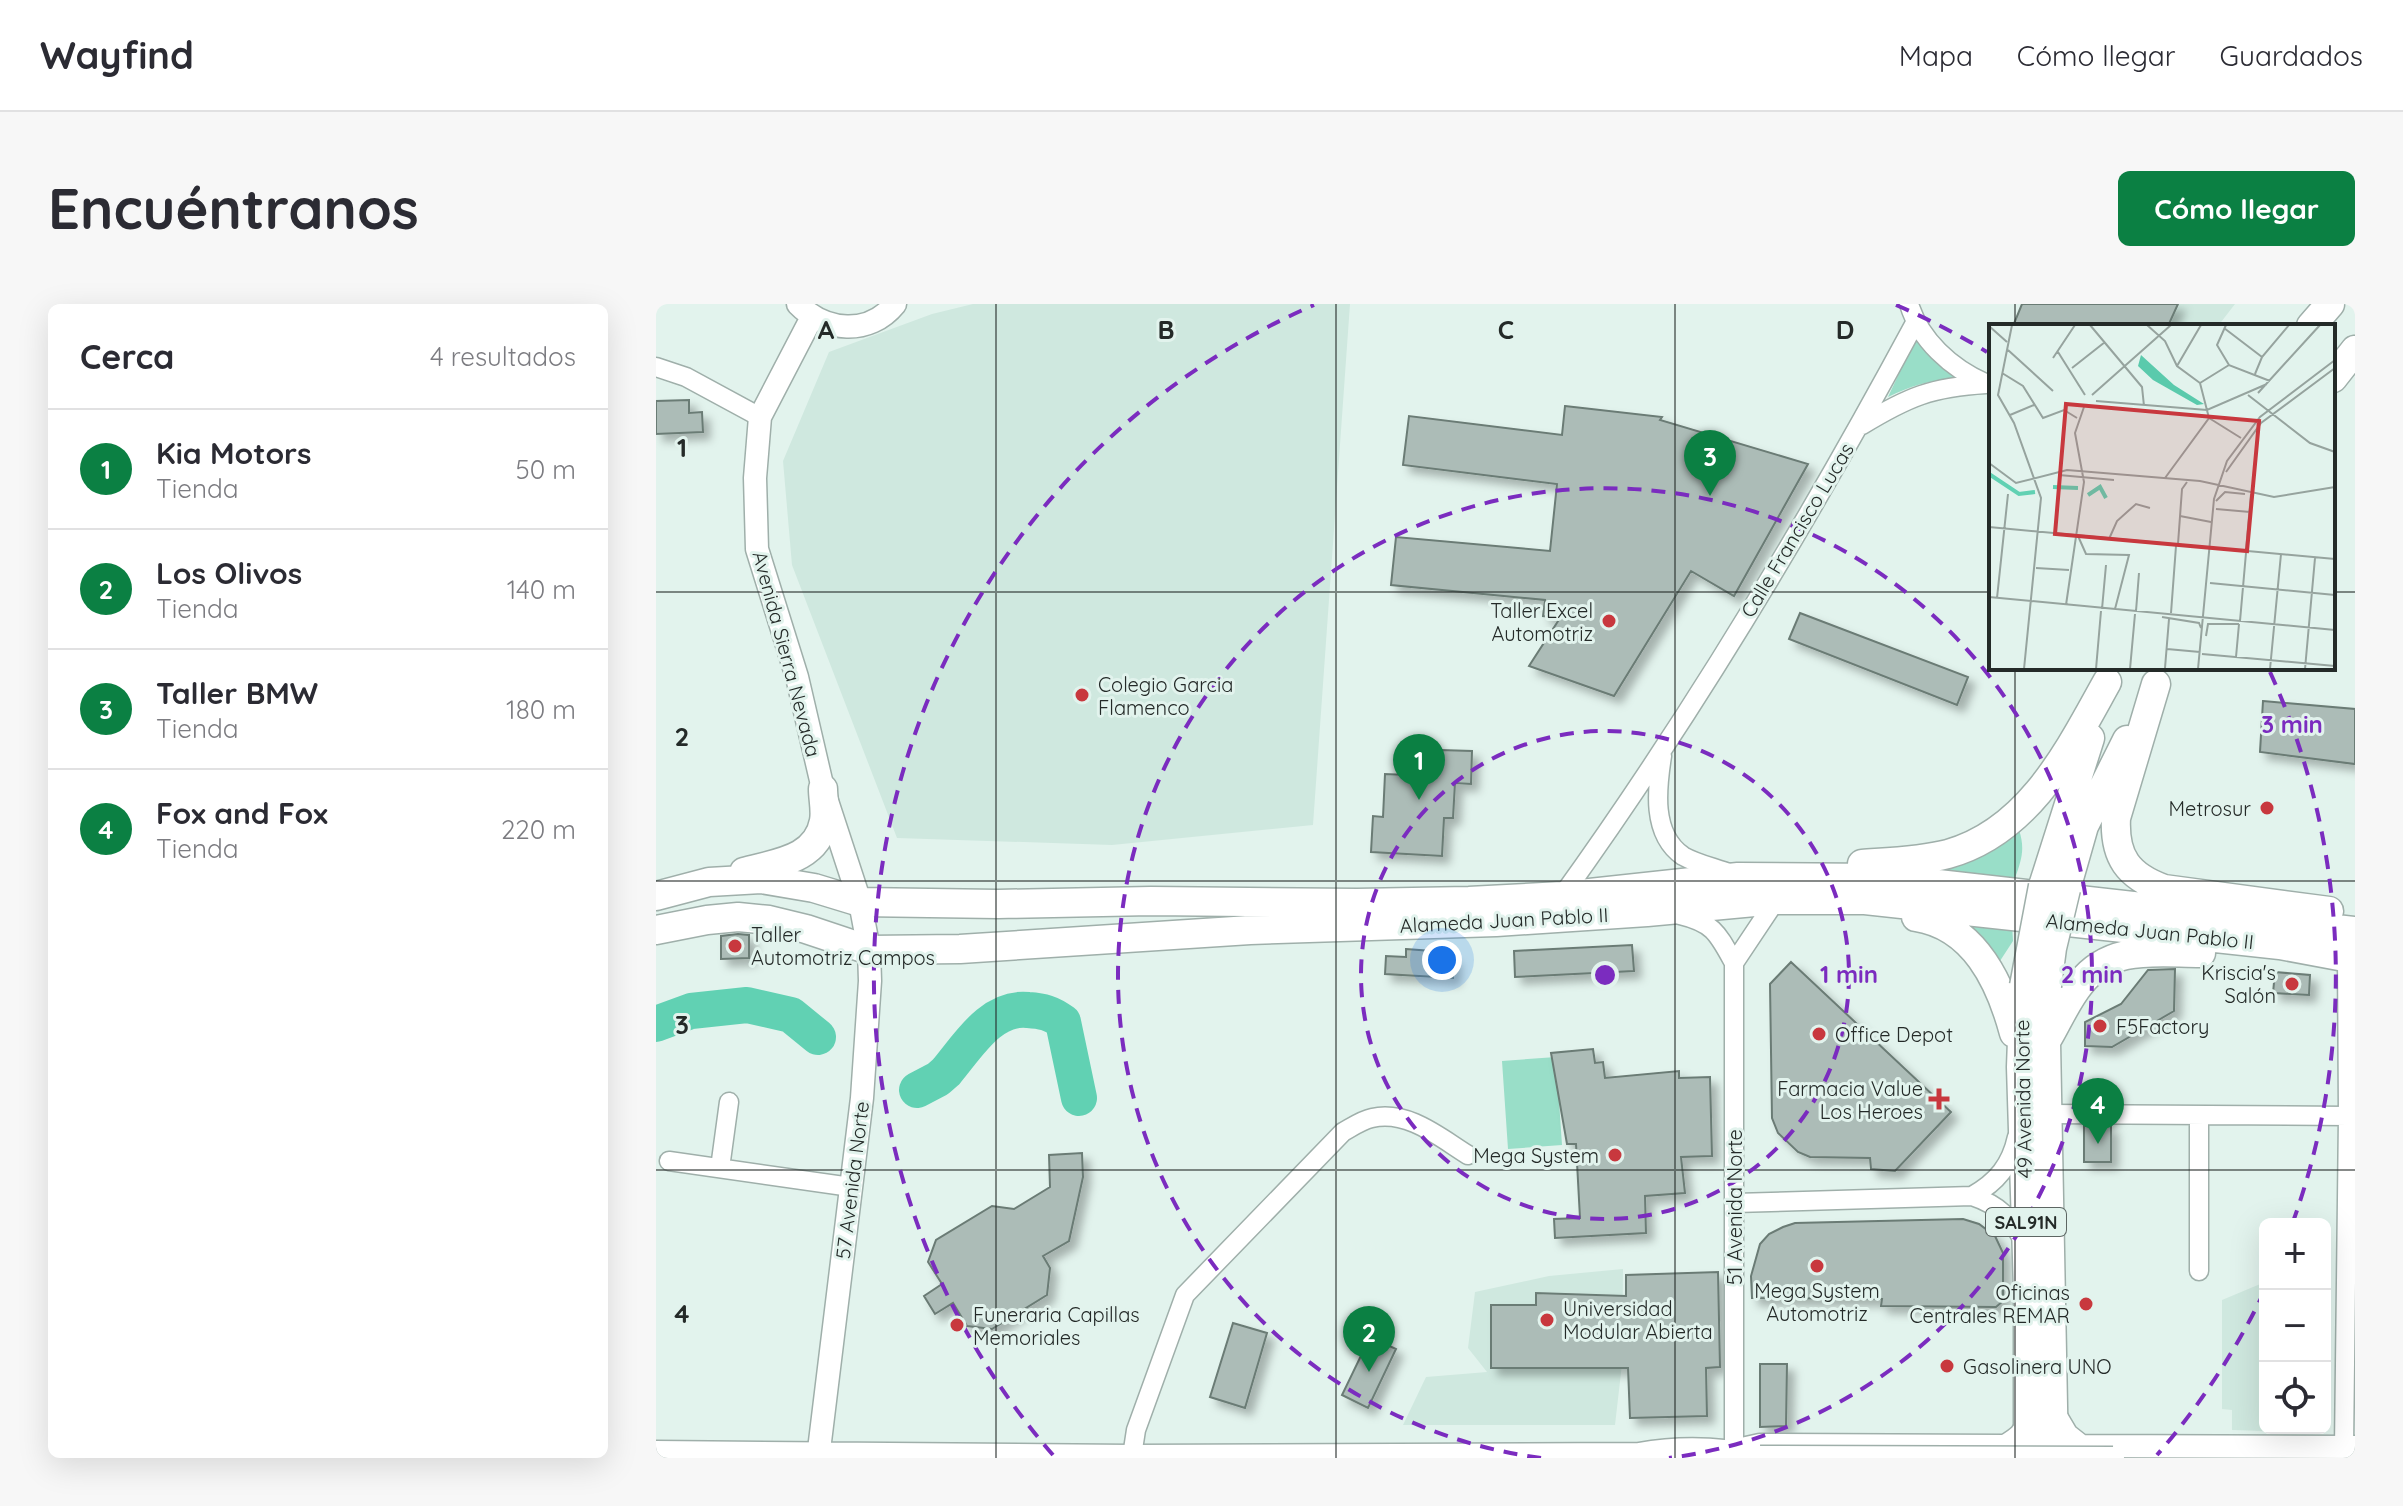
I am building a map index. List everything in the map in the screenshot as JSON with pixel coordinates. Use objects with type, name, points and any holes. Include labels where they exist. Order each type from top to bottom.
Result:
[{"type":"main road","points":[[2313,324],[2330,304]]},
{"type":"main road","points":[[2335,375],[2355,350]]},
{"type":"main road","points":[[1738,877],[1948,854],[1974,843],[2009,821],[2061,765],[2110,675]]},
{"type":"main road","name":"SAL91N","points":[[2087,788],[2110,675]]},
{"type":"main road","points":[[2160,676],[2116,818],[2115,841],[2133,873],[2147,883],[2164,889],[2318,909],[2355,923]]},
{"type":"main road","name":"SAL91N","points":[[2087,788],[2160,676]]},
{"type":"main road","name":"49 Avenida Norte","points":[[2016,1454],[2041,1414],[2035,1110],[2021,1067],[2036,986],[2052,948],[2054,888],[2084,826],[2087,788]]},
{"type":"main road","points":[[709,882],[798,856],[816,844],[825,819],[823,789]]},
{"type":"main road","name":"Alameda Juan Pablo II","points":[[656,896],[709,882],[761,879],[814,888],[860,902],[1357,903],[1562,896],[1738,877],[1885,878],[2352,949]]},
{"type":"main road","points":[[1776,900],[1932,919],[1953,929],[1972,946],[1993,976],[2010,1020],[2021,1067]]},
{"type":"main road","name":"Alameda Juan Pablo II","points":[[656,930],[738,917],[769,920],[806,929],[869,950],[960,949],[1132,937],[1496,922],[1776,900],[1865,900],[2316,951],[2352,949]]},
{"type":"main road","points":[[2046,1042],[2080,984],[2115,956],[2142,952],[2297,954],[2316,951]]},
{"type":"main road","name":"49 Avenida Norte","points":[[2036,986],[2046,1042],[2035,1110],[2027,1246],[2041,1414],[2054,1458]]},
{"type":"street","points":[[805,311],[828,325],[845,328],[879,319],[895,304]]},
{"type":"street","points":[[1909,304],[1915,323],[1951,364],[1989,385]]},
{"type":"street","name":"Avenida Sierra Nevada","points":[[805,311],[760,417],[755,478],[757,549],[797,677],[823,789],[860,902]]},
{"type":"street","name":"Calle Francisco Lucas","points":[[1562,896],[1663,749],[1809,515],[1915,323]]},
{"type":"street","points":[[656,367],[686,377],[760,417]]},
{"type":"street","points":[[1859,427],[1907,399],[1946,388],[1989,385]]},
{"type":"street","name":"Calle Francisco Lucas","points":[[1663,749],[1656,795],[1667,836],[1682,855],[1738,877]]},
{"type":"street","points":[[1662,911],[1701,920],[1711,928],[1734,963],[1776,900]]},
{"type":"street","name":"57 Avenida Norte","points":[[818,1456],[862,1098],[870,981],[869,950],[860,902]]},
{"type":"street","points":[[2041,1414],[2067,1435],[2076,1452],[2244,1452],[2350,1447],[2348,1116],[2352,949]]},
{"type":"street","name":"51 Avenida Norte","points":[[1734,963],[1734,1451]]},
{"type":"street","points":[[720,1168],[729,1102]]},
{"type":"street","points":[[1972,1196],[1991,1186],[2003,1172],[2035,1110],[2348,1116]]},
{"type":"street","points":[[2199,1115],[2199,1271]]},
{"type":"street","points":[[1132,1456],[1136,1430],[1185,1295],[1343,1132],[1369,1118],[1394,1116],[1418,1123],[1468,1155]]},
{"type":"street","points":[[669,1161],[851,1187]]},
{"type":"street","points":[[1735,1203],[1972,1196],[2002,1210],[2013,1221],[2027,1246]]},
{"type":"street","points":[[1734,1451],[1760,1445],[2016,1454]]},
{"type":"street","points":[[656,1452],[818,1456],[1643,1456],[1660,1450],[1734,1451],[1760,1457],[2113,1458]]},
{"type":"shaded area","name":"Colegio Garcia Flamenco","points":[[973,304],[1350,304],[1313,825],[1112,845],[897,838],[792,565],[783,461],[829,352],[932,314]]},
{"type":"shaded area","points":[[2178,304],[2235,304],[2220,324],[2169,324]]},
{"type":"shaded area","name":"Universidad Modular Abierta","points":[[1623,1269],[1622,1364],[1615,1425],[1403,1425],[1426,1377],[1487,1372],[1468,1348],[1475,1292],[1549,1276]]},
{"type":"shaded area","points":[[2259,1285],[2259,1431],[2232,1430],[2232,1410],[2222,1409],[2222,1300]]},
{"type":"green space","points":[[1917,335],[1961,380],[1923,383],[1888,397]]},
{"type":"green space","points":[[2019,830],[2022,854],[2015,878],[1910,870]]},
{"type":"green space","points":[[1955,915],[2012,924],[2013,941],[1998,964]]},
{"type":"green space","points":[[1556,1057],[1562,1145],[1508,1149],[1502,1061]]},
{"type":"building","points":[[2022,304],[2178,304],[2169,324],[2014,324]]},
{"type":"building","points":[[689,400],[689,413],[702,412],[703,432],[656,434],[656,401]]},
{"type":"building","points":[[1565,406],[1662,417],[1660,420],[1808,464],[1734,596],[1691,571],[1614,696],[1529,666],[1560,618],[1543,616],[1545,600],[1391,585],[1396,537],[1550,551],[1557,484],[1403,465],[1409,416],[1562,435]]},
{"type":"building","points":[[1800,613],[1968,677],[1957,705],[1789,639]]},
{"type":"building","points":[[2263,701],[2355,709],[2355,764],[2260,752]]},
{"type":"building","points":[[1440,750],[1472,751],[1471,784],[1455,783],[1453,818],[1444,818],[1442,856],[1371,852],[1373,816],[1383,817],[1385,774],[1408,775],[1408,767],[1439,768]]},
{"type":"building","name":"Taller Automotriz Campos","points":[[749,935],[749,958],[721,959],[721,936]]},
{"type":"building","points":[[1632,945],[1634,971],[1515,977],[1514,951]]},
{"type":"building","points":[[1406,949],[1432,951],[1431,956],[1454,957],[1453,978],[1385,974],[1386,956],[1406,957]]},
{"type":"building","name":"Office Depot","points":[[1791,962],[1951,1112],[1895,1171],[1871,1169],[1870,1158],[1810,1157],[1798,1152],[1778,1133],[1772,1118],[1770,984]]},
{"type":"building","points":[[2175,969],[2174,1011],[2112,1047],[2085,1046],[2085,1022],[2121,1004],[2148,970]]},
{"type":"building","name":"Kriscia's Salón","points":[[2275,972],[2310,975],[2309,995],[2273,993]]},
{"type":"building","points":[[1593,1049],[1595,1063],[1603,1062],[1605,1078],[1679,1071],[1679,1078],[1710,1077],[1712,1156],[1681,1157],[1685,1193],[1645,1196],[1646,1233],[1555,1238],[1554,1219],[1580,1218],[1576,1144],[1567,1144],[1551,1053]]},
{"type":"building","points":[[2084,1126],[2111,1126],[2111,1162],[2084,1162]]},
{"type":"building","points":[[1082,1153],[1083,1177],[1069,1241],[1043,1256],[1050,1268],[1047,1295],[992,1329],[967,1326],[953,1303],[935,1314],[924,1296],[942,1284],[928,1262],[936,1240],[992,1206],[1014,1209],[1050,1187],[1049,1155]]},
{"type":"building","points":[[1963,1219],[1979,1224],[1995,1236],[2003,1253],[2003,1301],[1996,1307],[1881,1306],[1882,1299],[1752,1298],[1751,1276],[1760,1244],[1769,1234],[1783,1227],[1795,1223]]},
{"type":"building","points":[[1718,1272],[1720,1367],[1706,1368],[1707,1416],[1630,1418],[1628,1368],[1491,1368],[1491,1305],[1536,1305],[1536,1293],[1626,1296],[1626,1275]]},
{"type":"building","points":[[1233,1323],[1267,1333],[1245,1408],[1210,1397]]},
{"type":"building","points":[[1370,1337],[1396,1349],[1368,1408],[1342,1395]]},
{"type":"building","points":[[1760,1364],[1787,1364],[1786,1426],[1760,1427]]},
{"type":"waterway","points":[[656,1024],[691,1011],[747,1005],[791,1015],[818,1037]]},
{"type":"waterway","points":[[917,1090],[946,1072],[992,1021],[1015,1010],[1028,1010],[1047,1013],[1063,1022],[1079,1098]]},
{"type":"place","name":"Taller BMW","points":[[1710,496]]},
{"type":"place","name":"Taller Excel Automotriz","points":[[1609,621]]},
{"type":"place","name":"Colegio Garcia Flamenco","points":[[1082,695]]},
{"type":"place","name":"Kia Motors","points":[[1419,800]]},
{"type":"place","name":"Metrosur","points":[[2267,808]]},
{"type":"place","name":"Taller Automotriz Campos","points":[[735,946]]},
{"type":"place","name":"Kriscia's Salón","points":[[2292,984]]},
{"type":"place","name":"F5Factory","points":[[2100,1026]]},
{"type":"place","name":"Office Depot","points":[[1819,1034]]},
{"type":"place","name":"Farmacia Value Los Heroes","points":[[1939,1099]]},
{"type":"place","name":"Fox and Fox","points":[[2098,1144]]},
{"type":"place","name":"Mega System","points":[[1615,1155]]},
{"type":"place","name":"Mega System Automotriz","points":[[1817,1266]]},
{"type":"place","name":"Oficinas Centrales REMAR","points":[[2086,1304]]},
{"type":"place","name":"Universidad Modular Abierta","points":[[1547,1320]]},
{"type":"place","name":"Funeraria Capillas Memoriales","points":[[957,1325]]},
{"type":"place","name":"Gasolinera UNO","points":[[1947,1366]]},
{"type":"place","name":"Los Olivos","points":[[1369,1372]]}]
